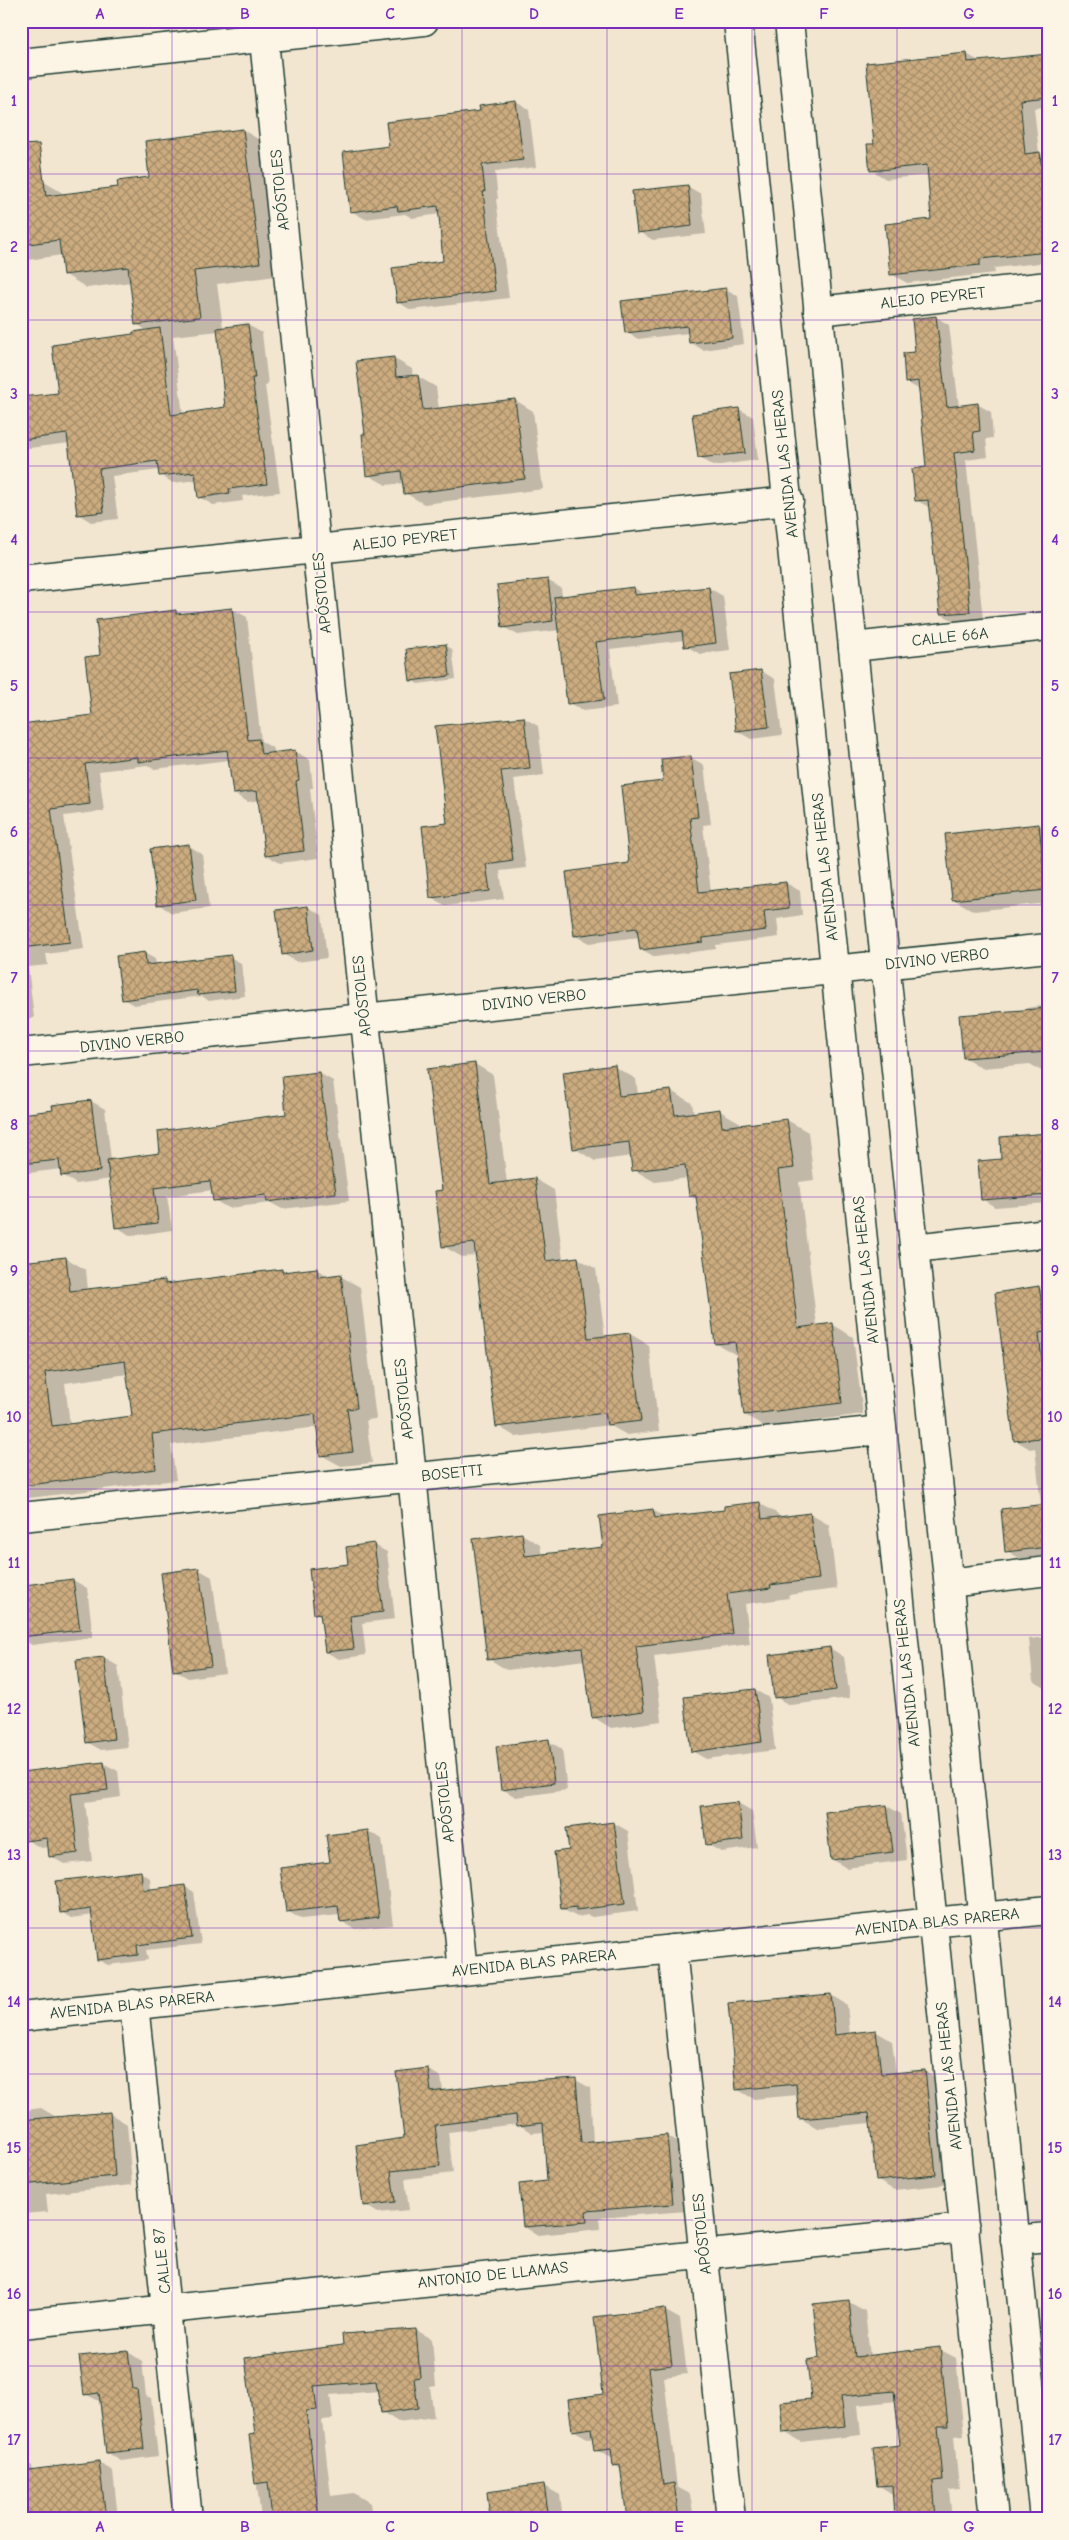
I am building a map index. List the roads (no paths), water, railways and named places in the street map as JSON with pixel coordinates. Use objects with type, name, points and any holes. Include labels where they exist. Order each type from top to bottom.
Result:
[{"type":"street","points":[[21,63],[263,30],[424,21]]},
{"type":"street","name":"AVENIDA LAS HERAS","points":[[738,21],[789,501],[835,970],[994,2519]]},
{"type":"street","points":[[789,21],[1044,2519]]},
{"type":"street","name":"APÓSTOLES","points":[[263,30],[318,549],[364,1018],[463,1971]]},
{"type":"street","name":"ALEJO PEYRET","points":[[818,311],[1048,286]]},
{"type":"street","name":"ALEJO PEYRET","points":[[21,579],[789,501]]},
{"type":"street","name":"CALLE 66A","points":[[852,647],[1048,626]]},
{"type":"street","name":"DIVINO VERBO","points":[[21,1053],[1048,948]]},
{"type":"street","points":[[914,1248],[1048,1233]]},
{"type":"street","name":"BOSETTI","points":[[21,1517],[882,1430]]},
{"type":"street","points":[[948,1582],[1048,1571]]},
{"type":"street","name":"AVENIDA BLAS PARERA","points":[[21,2017],[1048,1910]]},
{"type":"street","name":"APÓSTOLES","points":[[672,1949],[705,2253],[731,2519]]},
{"type":"street","name":"CALLE 87","points":[[134,2004],[188,2519]]},
{"type":"street","name":"ANTONIO DE LLAMAS","points":[[21,2324],[965,2228]]},
{"type":"street","points":[[1015,2240],[1048,2237]]}]
